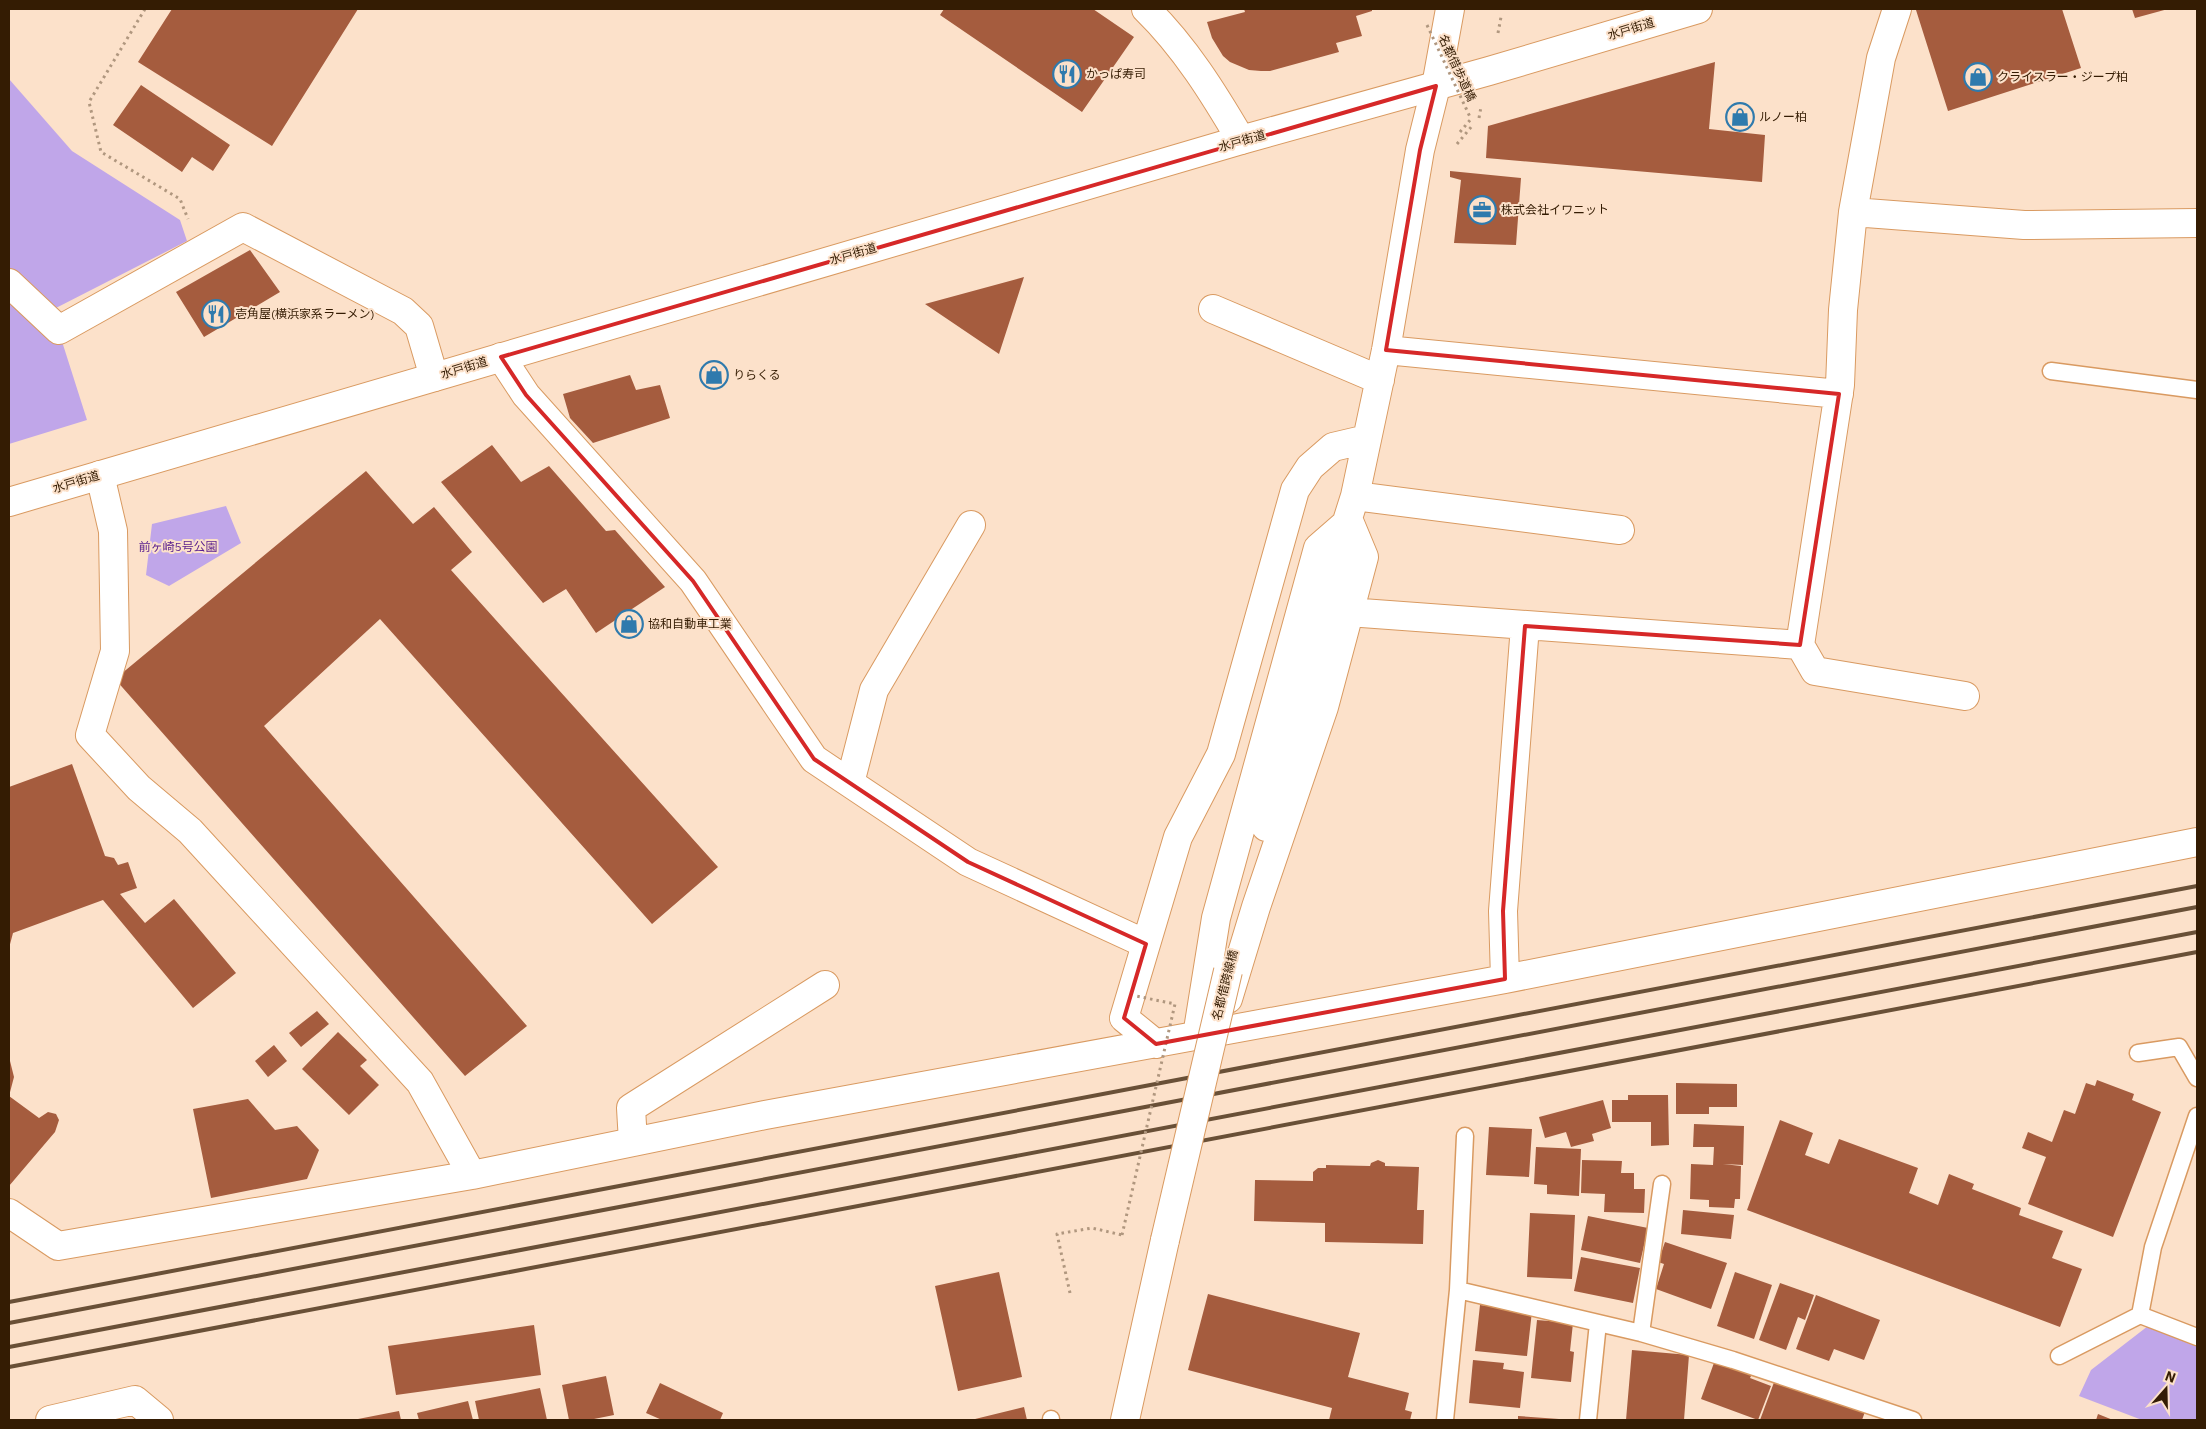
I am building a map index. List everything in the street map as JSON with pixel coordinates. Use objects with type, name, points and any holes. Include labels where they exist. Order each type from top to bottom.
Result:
[{"type":"main road","points":[[1146,9],[1173,38],[1210,88],[1241,140]]},
{"type":"main road","name":"名都借跨線橋","points":[[1125,1420],[1228,971],[1338,553],[1352,508],[1386,350],[1420,150],[1436,86],[1450,9]]},
{"type":"main road","name":"水戸街道","points":[[9,502],[1241,140],[1436,86],[1698,9]]},
{"type":"main road","points":[[1897,9],[1881,58],[1853,212],[1843,310],[1839,394],[1800,644],[1815,671],[1965,696]]},
{"type":"main road","points":[[1853,212],[2024,225],[2197,223]]},
{"type":"main road","points":[[9,283],[59,330],[243,226],[403,311],[419,326],[434,377]]},
{"type":"main road","points":[[1213,309],[1380,380]]},
{"type":"main road","points":[[1386,350],[1839,394]]},
{"type":"main road","points":[[501,357],[526,395],[693,581],[814,759],[968,862],[1146,944]]},
{"type":"main road","points":[[1156,1044],[1124,1018],[1178,837],[1221,754],[1295,490],[1310,467],[1333,447],[1367,439]]},
{"type":"main road","points":[[100,475],[113,531],[115,651],[90,735],[139,788],[190,831],[420,1082],[472,1175]]},
{"type":"main road","points":[[1352,508],[1620,530]]},
{"type":"main road","points":[[1207,1034],[1256,908],[1324,707],[1364,557],[1352,508]]},
{"type":"main road","points":[[1207,1034],[1216,918],[1318,548],[1352,508]]},
{"type":"main road","points":[[850,783],[874,690],[971,525]]},
{"type":"main road","points":[[1348,612],[1524,626],[1800,644]]},
{"type":"main road","points":[[1505,979],[1503,911],[1524,626]]},
{"type":"main road","points":[[9,1213],[58,1246],[472,1175],[765,1115],[1505,979],[2197,842]]},
{"type":"main road","points":[[633,1142],[631,1108],[824,985]]},
{"type":"main road","points":[[50,1420],[135,1400],[159,1420]]},
{"type":"lane","points":[[2051,371],[2197,390]]},
{"type":"lane","points":[[2138,1053],[2178,1047],[2197,1078]]},
{"type":"lane","points":[[2140,1315],[2153,1247],[2197,1116]]},
{"type":"lane","points":[[1445,1420],[1458,1290],[1465,1136]]},
{"type":"lane","points":[[1641,1333],[1662,1184]]},
{"type":"lane","points":[[1458,1290],[1641,1333],[1733,1360],[1880,1415],[1913,1420]]},
{"type":"lane","points":[[2059,1356],[2140,1315],[2197,1337]]},
{"type":"lane","points":[[1588,1420],[1598,1323]]},
{"type":"path","points":[[145,9],[89,102],[101,152],[180,199],[201,250]]},
{"type":"path","name":"名都借歩道橋","points":[[1427,25],[1471,119]]},
{"type":"path","points":[[1070,1293],[1057,1234],[1092,1228],[1122,1235],[1175,1004],[1136,996]]},
{"type":"highlighted area","points":[[1436,86],[1420,150],[1386,350],[1839,394],[1800,645],[1525,626],[1503,911],[1505,979],[1156,1044],[1124,1018],[1146,944],[968,862],[814,759],[693,581],[526,395],[501,357]]},
{"type":"green space","points":[[9,79],[72,151],[180,220],[187,241],[52,310],[87,420],[9,444]]},
{"type":"green space","name":"前ヶ崎5号公園","points":[[226,506],[241,543],[169,586],[146,575],[152,524]]},
{"type":"green space","points":[[2148,1326],[2197,1345],[2197,1420],[2142,1420],[2079,1396],[2091,1370]]},
{"type":"building","points":[[172,9],[358,9],[272,146],[138,62]]},
{"type":"building","name":"かっぱ寿司","points":[[944,9],[1093,9],[1134,37],[1082,112],[940,15]]},
{"type":"building","points":[[1244,9],[1372,9],[1372,11],[1356,16],[1362,36],[1336,43],[1339,52],[1270,71],[1261,71],[1249,70],[1230,62],[1223,56],[1212,38],[1207,22],[1245,12]]},
{"type":"building","points":[[2062,9],[2081,68],[1948,111],[1916,10]]},
{"type":"building","points":[[2132,9],[2168,9],[2135,18]]},
{"type":"building","points":[[1715,62],[1709,129],[1765,135],[1762,182],[1486,158],[1488,126]]},
{"type":"building","points":[[141,85],[230,145],[213,171],[192,157],[182,172],[113,125]]},
{"type":"building","points":[[1450,171],[1521,178],[1516,245],[1454,243],[1461,180],[1450,177]]},
{"type":"building","name":"壱角屋(横浜家系ラーメン)","points":[[250,250],[280,292],[204,337],[176,292]]},
{"type":"building","points":[[1024,277],[999,354],[925,304]]},
{"type":"building","points":[[630,375],[636,390],[660,385],[670,418],[593,443],[570,418],[563,394]]},
{"type":"building","points":[[492,445],[521,482],[549,466],[606,531],[615,530],[665,587],[596,633],[566,589],[543,603],[441,482]]},
{"type":"building","points":[[366,471],[413,524],[434,507],[472,552],[451,570],[718,867],[652,924],[380,619],[264,726],[527,1026],[465,1076],[115,679]]},
{"type":"building","points":[[72,764],[105,856],[114,858],[118,865],[128,862],[137,888],[120,894],[145,923],[174,899],[236,973],[193,1008],[103,900],[13,933],[9,948],[9,787]]},
{"type":"building","points":[[317,1011],[329,1024],[301,1047],[289,1033]]},
{"type":"building","points":[[338,1032],[367,1060],[360,1066],[379,1085],[349,1115],[302,1069]]},
{"type":"building","points":[[274,1045],[287,1061],[268,1077],[255,1061]]},
{"type":"building","points":[[9,1057],[14,1077],[9,1096]]},
{"type":"building","points":[[2097,1080],[2134,1094],[2132,1100],[2161,1112],[2113,1237],[2028,1204],[2046,1157],[2022,1148],[2028,1132],[2052,1142],[2064,1110],[2075,1114],[2086,1083],[2095,1086]]},
{"type":"building","points":[[1676,1083],[1737,1084],[1737,1107],[1709,1107],[1709,1114],[1676,1114]]},
{"type":"building","points":[[1628,1095],[1668,1095],[1669,1145],[1651,1146],[1651,1122],[1612,1122],[1612,1100],[1628,1100]]},
{"type":"building","points":[[9,1096],[39,1118],[48,1112],[56,1114],[59,1120],[55,1132],[9,1186]]},
{"type":"building","points":[[248,1099],[275,1130],[297,1126],[319,1150],[307,1179],[211,1198],[193,1109]]},
{"type":"building","points":[[1603,1100],[1611,1128],[1592,1134],[1594,1141],[1571,1147],[1566,1132],[1545,1138],[1539,1117]]},
{"type":"building","points":[[1780,1120],[1813,1133],[1805,1155],[1829,1164],[1839,1139],[1918,1168],[1909,1193],[1938,1205],[1949,1174],[1974,1184],[1972,1189],[2021,1208],[2019,1215],[2063,1231],[2052,1258],[2082,1269],[2060,1327],[1747,1210]]},
{"type":"building","points":[[1694,1124],[1744,1126],[1743,1165],[1723,1164],[1741,1166],[1740,1199],[1735,1199],[1734,1208],[1709,1207],[1709,1200],[1690,1199],[1691,1164],[1713,1165],[1714,1147],[1693,1147]]},
{"type":"building","points":[[1489,1127],[1532,1129],[1529,1177],[1486,1175]]},
{"type":"building","points":[[1536,1147],[1581,1149],[1579,1196],[1547,1194],[1547,1185],[1534,1184]]},
{"type":"building","points":[[1378,1160],[1385,1163],[1385,1166],[1419,1167],[1417,1210],[1424,1210],[1423,1244],[1325,1242],[1325,1223],[1254,1221],[1255,1180],[1313,1181],[1313,1172],[1318,1168],[1326,1168],[1326,1165],[1370,1166],[1371,1163]]},
{"type":"building","points":[[1582,1160],[1622,1161],[1621,1173],[1634,1173],[1634,1189],[1645,1189],[1644,1213],[1604,1212],[1605,1194],[1581,1193]]},
{"type":"building","points":[[1683,1210],[1734,1215],[1731,1239],[1681,1234]]},
{"type":"building","points":[[1530,1213],[1575,1215],[1572,1279],[1527,1277]]},
{"type":"building","points":[[1588,1216],[1648,1228],[1640,1263],[1581,1250]]},
{"type":"building","points":[[1665,1242],[1727,1263],[1711,1309],[1656,1289],[1664,1264],[1658,1262]]},
{"type":"building","points":[[1581,1257],[1640,1268],[1633,1303],[1574,1291]]},
{"type":"building","points":[[999,1272],[1022,1377],[958,1391],[935,1286]]},
{"type":"building","points":[[1735,1272],[1772,1285],[1754,1339],[1717,1326]]},
{"type":"building","points":[[1780,1283],[1814,1295],[1805,1320],[1798,1317],[1786,1350],[1759,1340]]},
{"type":"building","points":[[1208,1294],[1360,1333],[1348,1377],[1409,1393],[1405,1410],[1412,1412],[1410,1420],[1329,1420],[1332,1408],[1188,1370]]},
{"type":"building","points":[[1816,1295],[1880,1320],[1864,1360],[1834,1349],[1829,1361],[1796,1349]]},
{"type":"building","points":[[1480,1305],[1532,1311],[1527,1356],[1475,1351]]},
{"type":"building","points":[[1537,1320],[1573,1323],[1570,1351],[1574,1352],[1571,1382],[1531,1378]]},
{"type":"building","points":[[534,1325],[541,1375],[396,1395],[388,1346]]},
{"type":"building","points":[[1632,1350],[1689,1355],[1684,1420],[1626,1420]]},
{"type":"building","points":[[1473,1360],[1504,1363],[1503,1369],[1524,1372],[1520,1408],[1469,1403]]},
{"type":"building","points":[[1715,1360],[1752,1374],[1750,1378],[1771,1386],[1758,1420],[1701,1399]]},
{"type":"building","points":[[606,1376],[614,1415],[589,1420],[569,1420],[562,1385]]},
{"type":"building","points":[[1776,1377],[1866,1409],[1862,1420],[1760,1420]]},
{"type":"building","points":[[660,1383],[723,1413],[720,1420],[662,1420],[646,1413]]},
{"type":"building","points":[[540,1388],[547,1420],[479,1420],[475,1401]]},
{"type":"building","points":[[468,1401],[473,1420],[419,1420],[417,1413]]},
{"type":"building","points":[[1024,1407],[1027,1420],[971,1420]]},
{"type":"building","points":[[399,1411],[401,1420],[358,1420],[358,1419]]},
{"type":"building","points":[[2098,1414],[2113,1420],[2096,1420]]},
{"type":"building","points":[[1518,1416],[1559,1419],[1559,1420],[1518,1420]]},
{"type":"railway","points":[[9,1302],[2197,886]]},
{"type":"railway","points":[[9,1323],[2197,907]]},
{"type":"railway","points":[[9,1347],[2197,932]]},
{"type":"railway","points":[[9,1367],[2197,952]]},
{"type":"place","name":"かっぱ寿司","points":[[1067,74]]},
{"type":"place","name":"クライスラー・ジープ柏","points":[[1978,77]]},
{"type":"place","name":"ルノー柏","points":[[1740,117]]},
{"type":"place","name":"株式会社イワニット","points":[[1482,210]]},
{"type":"place","name":"壱角屋(横浜家系ラーメン)","points":[[216,314]]},
{"type":"place","name":"りらくる","points":[[714,375]]},
{"type":"place","name":"協和自動車工業","points":[[629,624]]}]
